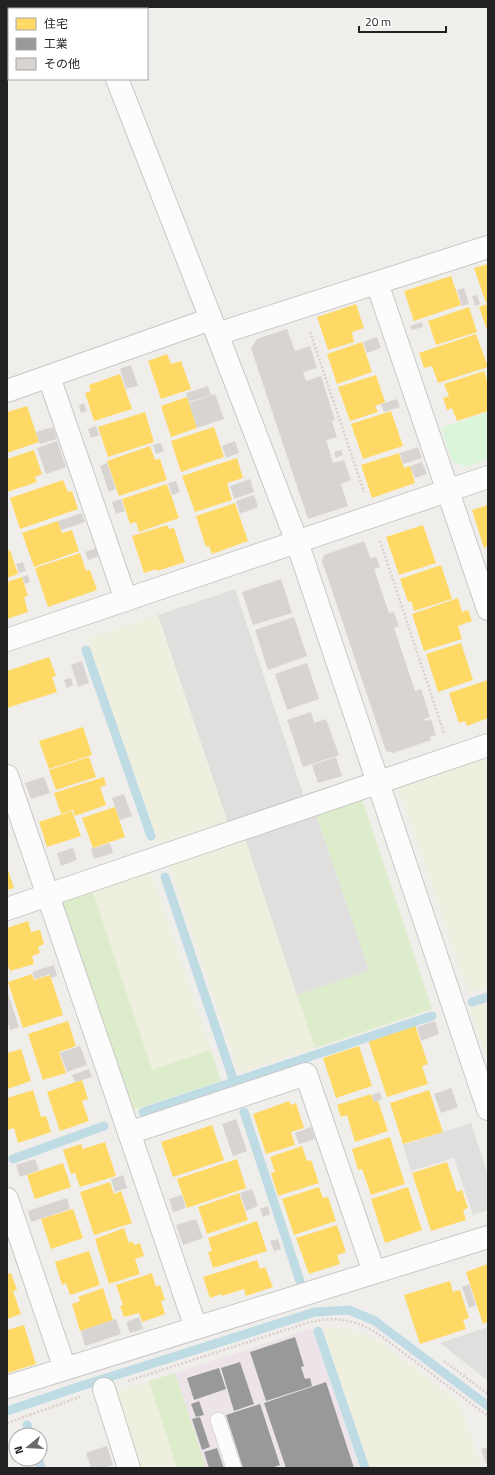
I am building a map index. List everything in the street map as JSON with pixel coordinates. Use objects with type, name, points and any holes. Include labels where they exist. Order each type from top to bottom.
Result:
[{"type":"street","points":[[116,80],[214,326],[297,542],[488,1109]]},
{"type":"street","points":[[7,392],[49,377],[214,326],[377,283],[488,247]]},
{"type":"street","points":[[377,283],[488,609]]},
{"type":"street","points":[[49,377],[126,600]]},
{"type":"street","points":[[7,640],[488,477]]},
{"type":"street","points":[[7,909],[488,745]]},
{"type":"street","points":[[7,776],[196,1328]]},
{"type":"street","points":[[129,1133],[306,1074],[374,1272]]},
{"type":"street","points":[[7,1199],[65,1369]]},
{"type":"street","points":[[7,1387],[488,1237]]},
{"type":"street","points":[[104,1389],[129,1468]]},
{"type":"lane","points":[[218,1420],[234,1468]]},
{"type":"path","points":[[7,1423],[104,1389],[310,1322],[324,1319],[345,1320],[367,1327],[488,1416]]},
{"type":"path","points":[[444,1361],[488,1394]]},
{"type":"shaded area","points":[[235,589],[305,800],[229,826],[158,615]]},
{"type":"shaded area","points":[[316,814],[369,971],[297,995],[245,838]]},
{"type":"shaded area","points":[[471,1123],[488,1175],[488,1210],[473,1215],[454,1158],[411,1171],[403,1145]]},
{"type":"shaded area","points":[[488,1327],[488,1381],[440,1343]]},
{"type":"shaded area","points":[[313,1328],[359,1468],[206,1468],[175,1373]]},
{"type":"green space","points":[[488,412],[488,459],[465,467],[452,461],[441,428]]},
{"type":"green space","points":[[158,615],[229,826],[160,848],[87,639]]},
{"type":"green space","points":[[488,756],[488,986],[469,993],[398,787]]},
{"type":"green space","points":[[362,799],[432,1009],[315,1048],[297,995],[369,971],[316,814]]},
{"type":"green space","points":[[245,838],[315,1048],[239,1073],[168,864]]},
{"type":"green space","points":[[151,872],[211,1050],[152,1070],[93,892]]},
{"type":"green space","points":[[93,892],[152,1070],[211,1050],[221,1081],[132,1110],[62,902]]},
{"type":"green space","points":[[488,1002],[488,1061],[470,1008]]},
{"type":"green space","points":[[322,1327],[350,1329],[376,1339],[459,1402],[482,1468],[370,1468]]},
{"type":"green space","points":[[175,1373],[206,1468],[177,1468],[149,1381]]},
{"type":"green space","points":[[149,1381],[177,1468],[137,1468],[112,1394]]},
{"type":"building: 住宅","points":[[488,264],[488,302],[486,303],[474,268]]},
{"type":"building: 住宅","points":[[451,276],[461,305],[414,321],[404,291]]},
{"type":"building: 住宅","points":[[356,304],[364,328],[352,332],[354,342],[328,350],[317,317]]},
{"type":"building: 住宅","points":[[488,304],[488,333],[479,307]]},
{"type":"building: 住宅","points":[[469,307],[477,332],[436,345],[428,321]]},
{"type":"building: 住宅","points":[[476,334],[488,367],[438,383],[432,366],[424,368],[419,353]]},
{"type":"building: 住宅","points":[[362,342],[372,372],[337,384],[327,354]]},
{"type":"building: 住宅","points":[[167,354],[171,364],[181,361],[191,389],[161,399],[148,361]]},
{"type":"building: 住宅","points":[[484,371],[488,383],[488,411],[457,421],[452,408],[447,410],[443,398],[449,396],[444,384]]},
{"type":"building: 住宅","points":[[120,374],[132,409],[94,421],[85,393],[91,391],[89,385]]},
{"type":"building: 住宅","points":[[376,375],[385,402],[375,406],[378,412],[350,421],[338,387]]},
{"type":"building: 住宅","points":[[187,397],[197,428],[171,437],[161,406]]},
{"type":"building: 住宅","points":[[27,406],[39,442],[7,453],[7,412]]},
{"type":"building: 住宅","points":[[391,411],[403,446],[363,459],[351,424]]},
{"type":"building: 住宅","points":[[145,412],[154,442],[108,457],[98,427]]},
{"type":"building: 住宅","points":[[214,427],[224,457],[181,472],[171,441]]},
{"type":"building: 住宅","points":[[150,446],[155,460],[160,459],[167,480],[119,496],[107,461]]},
{"type":"building: 住宅","points":[[34,450],[42,474],[35,477],[37,482],[7,492],[7,459]]},
{"type":"building: 住宅","points":[[399,453],[404,468],[410,466],[415,483],[372,498],[361,465]]},
{"type":"building: 住宅","points":[[237,458],[243,478],[227,483],[232,500],[195,512],[182,476]]},
{"type":"building: 住宅","points":[[63,480],[68,492],[72,491],[78,509],[20,529],[10,498]]},
{"type":"building: 住宅","points":[[167,484],[179,518],[139,532],[136,522],[130,524],[122,499]]},
{"type":"building: 住宅","points":[[235,503],[248,541],[212,554],[209,546],[206,547],[196,516]]},
{"type":"building: 住宅","points":[[488,505],[488,546],[484,548],[472,510]]},
{"type":"building: 住宅","points":[[58,521],[62,533],[72,530],[79,551],[34,567],[22,533]]},
{"type":"building: 住宅","points":[[167,525],[169,529],[174,528],[185,562],[157,571],[156,569],[144,573],[132,536]]},
{"type":"building: 住宅","points":[[423,525],[436,563],[399,575],[386,537]]},
{"type":"building: 住宅","points":[[10,550],[18,574],[7,578],[7,551]]},
{"type":"building: 住宅","points":[[80,553],[86,571],[90,570],[97,590],[48,607],[35,568]]},
{"type":"building: 住宅","points":[[441,565],[452,599],[414,611],[411,601],[408,602],[400,579]]},
{"type":"building: 住宅","points":[[22,577],[28,596],[24,597],[28,612],[7,619],[7,582]]},
{"type":"building: 住宅","points":[[458,598],[462,612],[468,610],[472,621],[458,626],[462,639],[424,651],[412,614]]},
{"type":"building: 住宅","points":[[461,643],[473,680],[438,692],[426,654]]},
{"type":"building: 住宅","points":[[49,657],[56,676],[52,677],[57,692],[7,708],[7,671]]},
{"type":"building: 住宅","points":[[488,680],[488,718],[467,726],[465,721],[459,723],[449,693]]},
{"type":"building: 住宅","points":[[83,727],[92,755],[49,769],[39,741]]},
{"type":"building: 住宅","points":[[89,757],[96,777],[56,790],[49,770]]},
{"type":"building: 住宅","points":[[104,777],[106,785],[100,787],[106,805],[75,816],[73,810],[61,814],[54,793]]},
{"type":"building: 住宅","points":[[115,807],[125,837],[93,848],[82,818]]},
{"type":"building: 住宅","points":[[72,811],[81,836],[47,847],[39,822]]},
{"type":"building: 住宅","points":[[7,867],[14,888],[7,890]]},
{"type":"building: 住宅","points":[[28,921],[31,932],[40,930],[44,944],[38,947],[40,953],[32,956],[34,964],[10,971],[7,963],[7,928]]},
{"type":"building: 住宅","points":[[32,974],[34,980],[50,975],[63,1015],[23,1028],[8,982]]},
{"type":"building: 住宅","points":[[68,1021],[76,1046],[59,1052],[66,1073],[43,1080],[28,1034]]},
{"type":"building: 住宅","points":[[415,1025],[428,1064],[422,1066],[428,1084],[387,1097],[368,1040]]},
{"type":"building: 住宅","points":[[359,1046],[372,1086],[336,1098],[323,1058]]},
{"type":"building: 住宅","points":[[21,1049],[31,1081],[7,1089],[7,1053]]},
{"type":"building: 住宅","points":[[82,1080],[88,1099],[82,1101],[89,1121],[60,1131],[47,1092]]},
{"type":"building: 住宅","points":[[33,1090],[41,1117],[46,1116],[51,1132],[18,1143],[14,1128],[7,1130],[7,1098]]},
{"type":"building: 住宅","points":[[429,1090],[443,1132],[403,1144],[390,1103]]},
{"type":"building: 住宅","points":[[371,1094],[374,1102],[378,1101],[388,1131],[355,1142],[347,1115],[341,1117],[337,1105]]},
{"type":"building: 住宅","points":[[289,1101],[291,1105],[296,1103],[304,1128],[291,1132],[295,1145],[266,1154],[253,1114]]},
{"type":"building: 住宅","points":[[212,1125],[224,1160],[173,1177],[161,1142]]},
{"type":"building: 住宅","points":[[390,1137],[405,1184],[371,1195],[362,1169],[358,1170],[352,1149]]},
{"type":"building: 住宅","points":[[105,1142],[116,1176],[80,1187],[75,1173],[71,1174],[63,1150],[81,1144],[83,1149]]},
{"type":"building: 住宅","points":[[302,1146],[307,1161],[311,1160],[319,1183],[278,1196],[271,1173],[275,1172],[270,1157]]},
{"type":"building: 住宅","points":[[237,1159],[246,1188],[187,1208],[177,1179]]},
{"type":"building: 住宅","points":[[447,1162],[457,1192],[462,1190],[468,1208],[463,1210],[466,1220],[431,1231],[412,1173]]},
{"type":"building: 住宅","points":[[63,1163],[71,1187],[35,1199],[27,1175]]},
{"type":"building: 住宅","points":[[110,1182],[114,1194],[121,1191],[132,1223],[94,1235],[80,1192]]},
{"type":"building: 住宅","points":[[319,1187],[323,1198],[328,1197],[336,1221],[294,1235],[282,1199]]},
{"type":"building: 住宅","points":[[408,1187],[422,1230],[385,1243],[371,1199]]},
{"type":"building: 住宅","points":[[239,1193],[248,1220],[207,1234],[198,1207]]},
{"type":"building: 住宅","points":[[73,1209],[83,1238],[51,1249],[41,1219]]},
{"type":"building: 住宅","points":[[257,1221],[267,1251],[213,1268],[208,1252],[212,1251],[208,1238]]},
{"type":"building: 住宅","points":[[337,1225],[346,1252],[337,1255],[340,1264],[309,1274],[296,1238]]},
{"type":"building: 住宅","points":[[124,1228],[129,1243],[133,1241],[134,1245],[140,1243],[144,1256],[135,1259],[140,1274],[109,1284],[95,1239]]},
{"type":"building: 住宅","points":[[89,1251],[100,1285],[70,1295],[66,1283],[62,1285],[55,1262]]},
{"type":"building: 住宅","points":[[257,1260],[260,1269],[265,1267],[273,1287],[246,1296],[244,1289],[210,1298],[203,1277]]},
{"type":"building: 住宅","points":[[488,1264],[488,1322],[483,1324],[466,1272]]},
{"type":"building: 住宅","points":[[11,1273],[17,1290],[13,1291],[21,1314],[7,1319],[7,1274]]},
{"type":"building: 住宅","points":[[152,1273],[156,1287],[160,1285],[165,1300],[161,1301],[165,1314],[142,1322],[139,1313],[124,1317],[120,1306],[123,1305],[116,1285]]},
{"type":"building: 住宅","points":[[450,1281],[453,1292],[460,1290],[469,1318],[463,1320],[466,1329],[420,1344],[404,1295]]},
{"type":"building: 住宅","points":[[103,1288],[113,1320],[80,1331],[72,1304],[80,1301],[78,1297]]},
{"type":"building: 住宅","points":[[24,1325],[36,1364],[7,1373],[7,1330]]},
{"type":"building: 工業","points":[[295,1337],[304,1366],[301,1367],[305,1379],[310,1378],[312,1386],[266,1401],[250,1352]]},
{"type":"building: 工業","points":[[240,1362],[254,1404],[234,1411],[221,1368]]},
{"type":"building: 工業","points":[[219,1368],[226,1389],[194,1400],[187,1378]]},
{"type":"building: 工業","points":[[326,1382],[354,1468],[286,1468],[264,1403]]},
{"type":"building: 工業","points":[[199,1401],[204,1415],[196,1417],[191,1404]]},
{"type":"building: 工業","points":[[260,1404],[280,1465],[271,1468],[243,1468],[226,1415]]},
{"type":"building: 工業","points":[[200,1417],[210,1447],[202,1450],[192,1419]]},
{"type":"building: 工業","points":[[217,1448],[224,1468],[209,1468],[204,1452]]},
{"type":"building: その他","points":[[464,288],[469,304],[462,306],[457,290]]},
{"type":"building: その他","points":[[477,295],[480,304],[475,306],[472,296]]},
{"type":"building: その他","points":[[422,322],[423,327],[412,330],[410,326]]},
{"type":"building: その他","points":[[287,329],[295,351],[310,346],[317,368],[303,372],[306,381],[321,376],[335,420],[332,421],[337,437],[326,440],[333,463],[344,460],[351,480],[341,484],[348,506],[308,519],[251,348],[257,339]]},
{"type":"building: その他","points":[[377,337],[381,348],[367,353],[363,342]]},
{"type":"building: その他","points":[[131,365],[138,386],[126,389],[120,369]]},
{"type":"building: その他","points":[[208,386],[211,395],[189,402],[186,393]]},
{"type":"building: その他","points":[[215,394],[224,419],[197,428],[189,403]]},
{"type":"building: その他","points":[[397,399],[400,407],[384,412],[381,404]]},
{"type":"building: その他","points":[[84,403],[87,411],[81,413],[79,405]]},
{"type":"building: その他","points":[[96,426],[99,435],[91,438],[88,429]]},
{"type":"building: その他","points":[[53,427],[57,439],[40,444],[36,432]]},
{"type":"building: その他","points":[[57,441],[66,467],[46,474],[37,448]]},
{"type":"building: その他","points":[[235,441],[239,453],[226,458],[222,446]]},
{"type":"building: その他","points":[[161,443],[164,451],[156,454],[153,445]]},
{"type":"building: その他","points":[[418,447],[422,458],[403,464],[400,453]]},
{"type":"building: その他","points":[[341,450],[343,455],[336,458],[334,452]]},
{"type":"building: その他","points":[[422,462],[427,474],[415,478],[410,466]]},
{"type":"building: その他","points":[[107,463],[116,489],[109,492],[100,466]]},
{"type":"building: その他","points":[[250,479],[254,492],[234,499],[230,486]]},
{"type":"building: その他","points":[[176,481],[180,492],[172,495],[168,483]]},
{"type":"building: その他","points":[[254,495],[258,507],[240,514],[236,501]]},
{"type":"building: その他","points":[[121,499],[125,511],[116,514],[112,502]]},
{"type":"building: その他","points":[[82,513],[85,522],[61,530],[58,521]]},
{"type":"building: その他","points":[[364,541],[372,562],[371,558],[376,557],[380,567],[374,569],[389,613],[394,612],[399,626],[394,628],[415,691],[421,689],[430,717],[424,719],[425,721],[431,719],[436,735],[430,737],[431,740],[393,753],[386,751],[322,561],[324,555]]},
{"type":"building: その他","points":[[96,548],[99,556],[88,560],[85,552]]},
{"type":"building: その他","points":[[23,562],[26,571],[19,573],[16,564]]},
{"type":"building: その他","points":[[28,575],[30,582],[25,584],[22,577]]},
{"type":"building: その他","points":[[281,579],[292,613],[253,625],[242,592]]},
{"type":"building: その他","points":[[294,617],[307,656],[268,670],[255,630]]},
{"type":"building: その他","points":[[82,661],[89,683],[78,687],[71,665]]},
{"type":"building: その他","points":[[307,663],[319,699],[287,710],[275,674]]},
{"type":"building: その他","points":[[71,678],[73,685],[67,688],[64,680]]},
{"type":"building: その他","points":[[311,712],[314,723],[326,719],[339,755],[303,767],[287,720]]},
{"type":"building: その他","points":[[336,757],[342,776],[318,783],[312,765]]},
{"type":"building: その他","points":[[44,777],[50,793],[31,799],[25,783]]},
{"type":"building: その他","points":[[124,794],[132,816],[120,820],[112,798]]},
{"type":"building: その他","points":[[110,843],[113,853],[94,859],[91,849]]},
{"type":"building: その他","points":[[73,848],[77,860],[61,866],[57,853]]},
{"type":"building: その他","points":[[54,965],[57,976],[51,978],[50,974],[35,979],[32,972]]},
{"type":"building: その他","points":[[7,990],[19,1027],[10,1030],[7,1020]]},
{"type":"building: その他","points":[[435,1021],[439,1034],[421,1041],[417,1027]]},
{"type":"building: その他","points":[[80,1046],[87,1065],[67,1072],[60,1053]]},
{"type":"building: その他","points":[[89,1069],[92,1077],[75,1082],[72,1075]]},
{"type":"building: その他","points":[[451,1088],[458,1107],[441,1113],[434,1094]]},
{"type":"building: その他","points":[[380,1092],[382,1099],[374,1102],[372,1095]]},
{"type":"building: その他","points":[[236,1119],[247,1151],[233,1156],[222,1124]]},
{"type":"building: その他","points":[[311,1127],[315,1139],[299,1144],[295,1133]]},
{"type":"building: その他","points":[[35,1159],[39,1170],[20,1177],[16,1165]]},
{"type":"building: その他","points":[[123,1175],[127,1188],[115,1192],[111,1179]]},
{"type":"building: その他","points":[[252,1189],[258,1206],[246,1211],[240,1193]]},
{"type":"building: その他","points":[[182,1195],[186,1208],[173,1212],[169,1199]]},
{"type":"building: その他","points":[[67,1198],[70,1209],[31,1222],[28,1211]]},
{"type":"building: その他","points":[[268,1206],[270,1214],[263,1217],[260,1209]]},
{"type":"building: その他","points":[[196,1219],[203,1238],[183,1245],[176,1225]]},
{"type":"building: その他","points":[[278,1239],[281,1249],[274,1251],[270,1241]]},
{"type":"building: その他","points":[[469,1284],[476,1305],[469,1308],[462,1287]]},
{"type":"building: その他","points":[[139,1317],[143,1329],[130,1333],[126,1322]]},
{"type":"building: その他","points":[[116,1319],[121,1334],[85,1346],[81,1331]]},
{"type":"building: その他","points":[[107,1446],[113,1465],[104,1468],[91,1468],[86,1453]]},
{"type":"building: その他","points":[[488,1447],[488,1463],[486,1464],[481,1449]]},
{"type":"waterway","points":[[86,650],[151,836]]},
{"type":"waterway","points":[[165,877],[234,1082]]},
{"type":"waterway","points":[[472,1002],[488,997]]},
{"type":"waterway","points":[[143,1112],[432,1016]]},
{"type":"waterway","points":[[244,1112],[300,1281]]},
{"type":"waterway","points":[[13,1159],[104,1126]]},
{"type":"waterway","points":[[7,1411],[315,1312],[349,1310],[375,1321],[488,1406]]},
{"type":"waterway","points":[[318,1331],[365,1468]]}]
